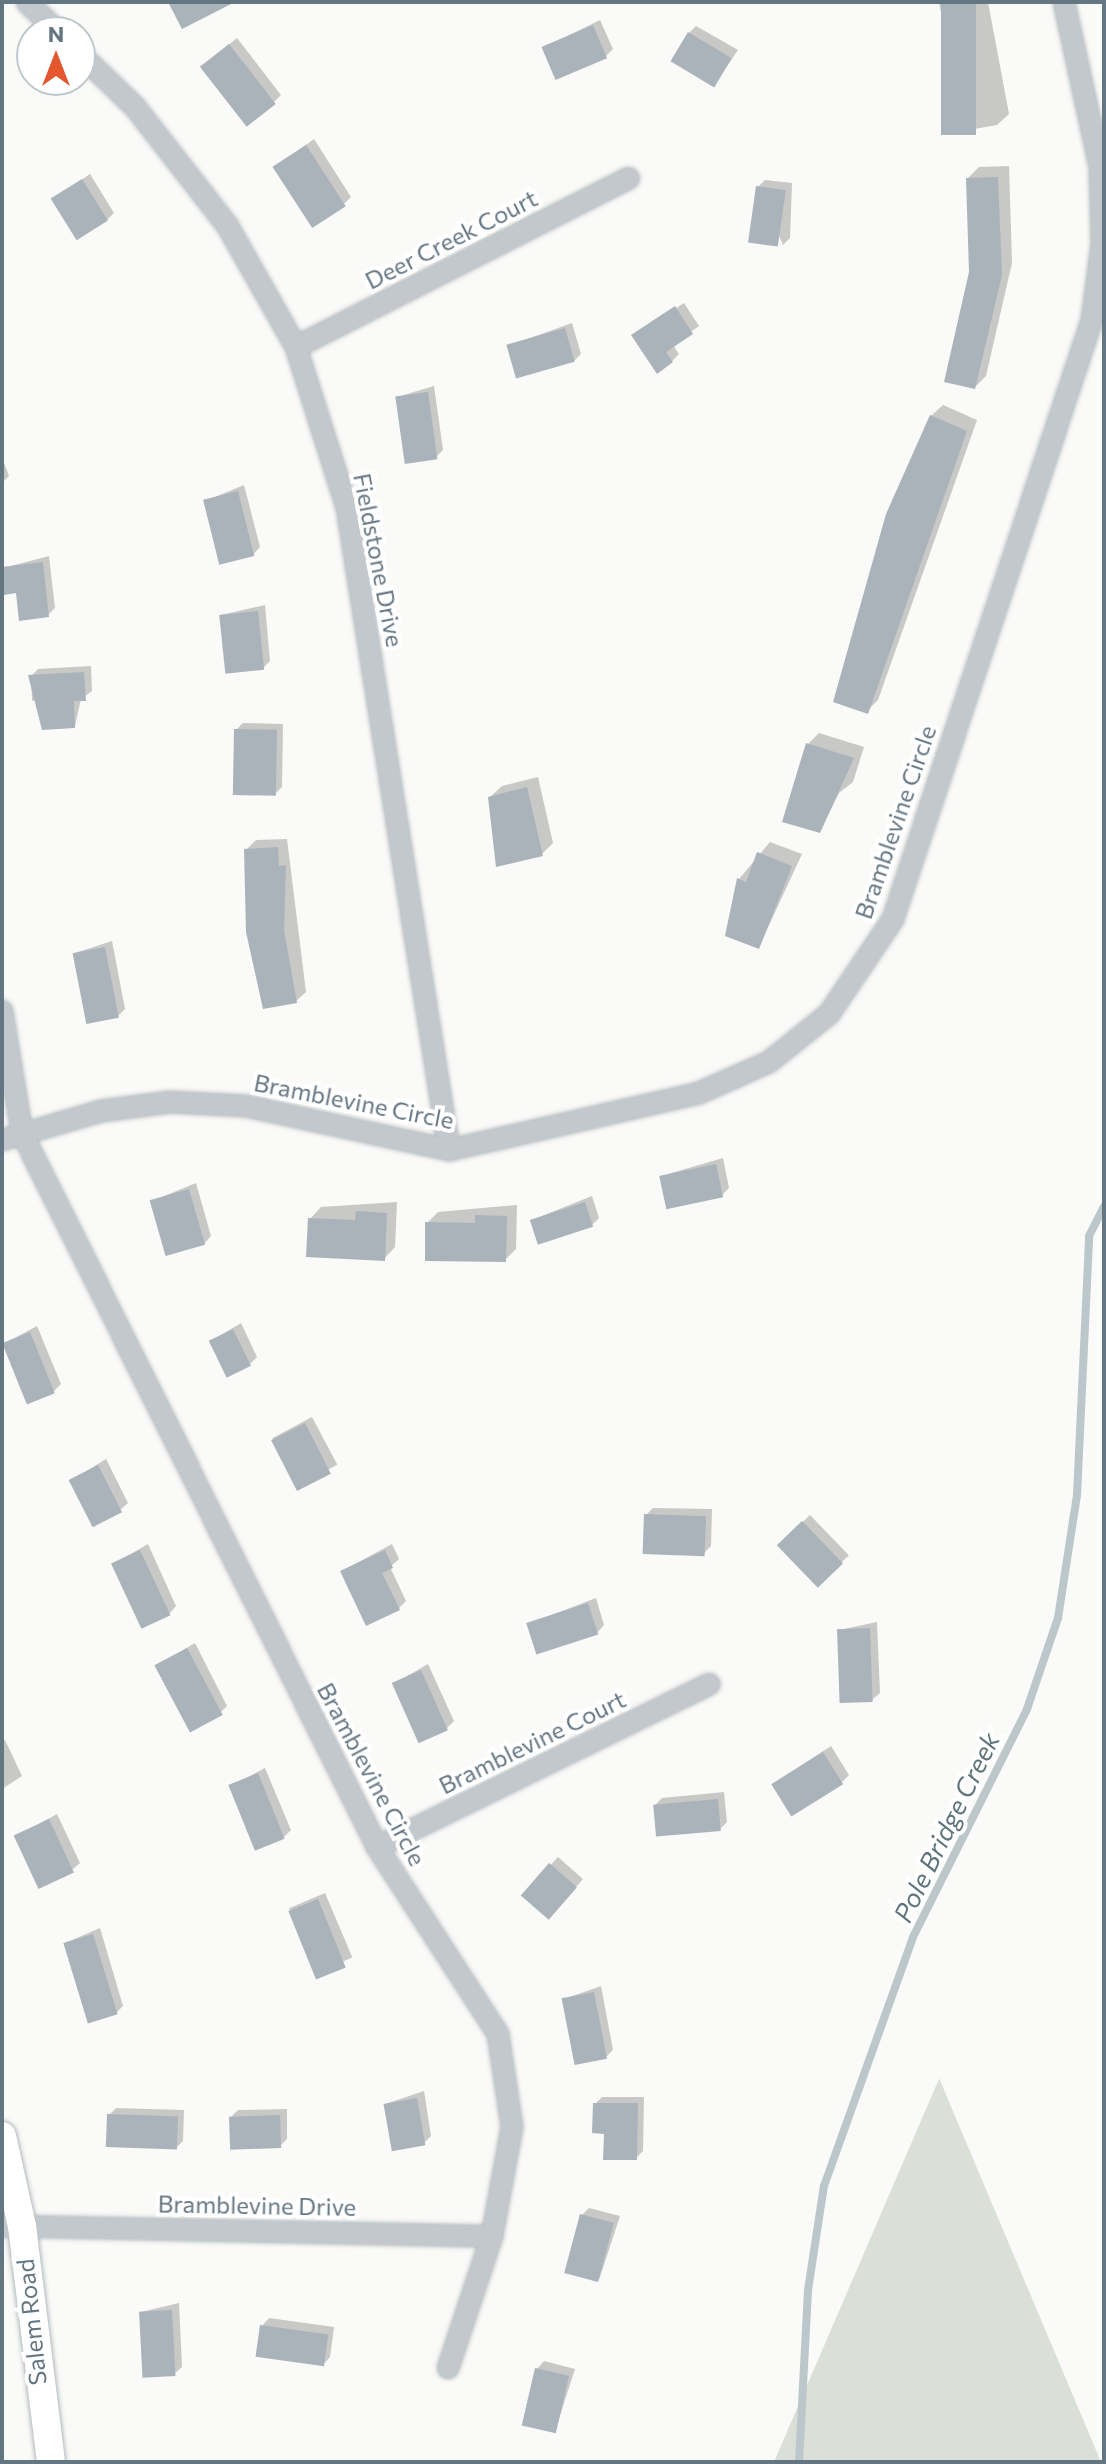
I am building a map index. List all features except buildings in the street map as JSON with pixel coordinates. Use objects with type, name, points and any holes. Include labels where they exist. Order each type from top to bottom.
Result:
[{"type":"street","points":[[27,2],[41,16]]},
{"type":"street","name":"Bramblevine Circle","points":[[2,1140],[22,1133],[170,1102],[246,1106],[449,1150],[735,1079],[829,1014],[875,953],[1092,320],[1102,244],[1100,167],[1064,2]]},
{"type":"street","name":"Fieldstone Drive","points":[[96,69],[135,107],[227,225],[296,347],[347,508],[449,1150]]},
{"type":"street","name":"Deer Creek Court","points":[[296,347],[629,178]]},
{"type":"street","name":"Bramblevine Circle","points":[[2,1011],[22,1133],[377,1847],[498,2034],[512,2127],[492,2236],[448,2368]]},
{"type":"street","name":"Bramblevine Court","points":[[377,1847],[709,1684]]},
{"type":"street","name":"Salem Road","points":[[2,2136],[12,2226],[51,2462]]},
{"type":"street","name":"Bramblevine Drive","points":[[12,2226],[492,2236]]},
{"type":"shaded area","points":[[939,2079],[1101,2462],[774,2462]]},
{"type":"waterway","name":"Pole Bridge Creek","points":[[799,2462],[808,2290],[824,2186],[913,1937],[1027,1709],[1058,1618],[1077,1495],[1089,1236],[1104,1207]]}]
